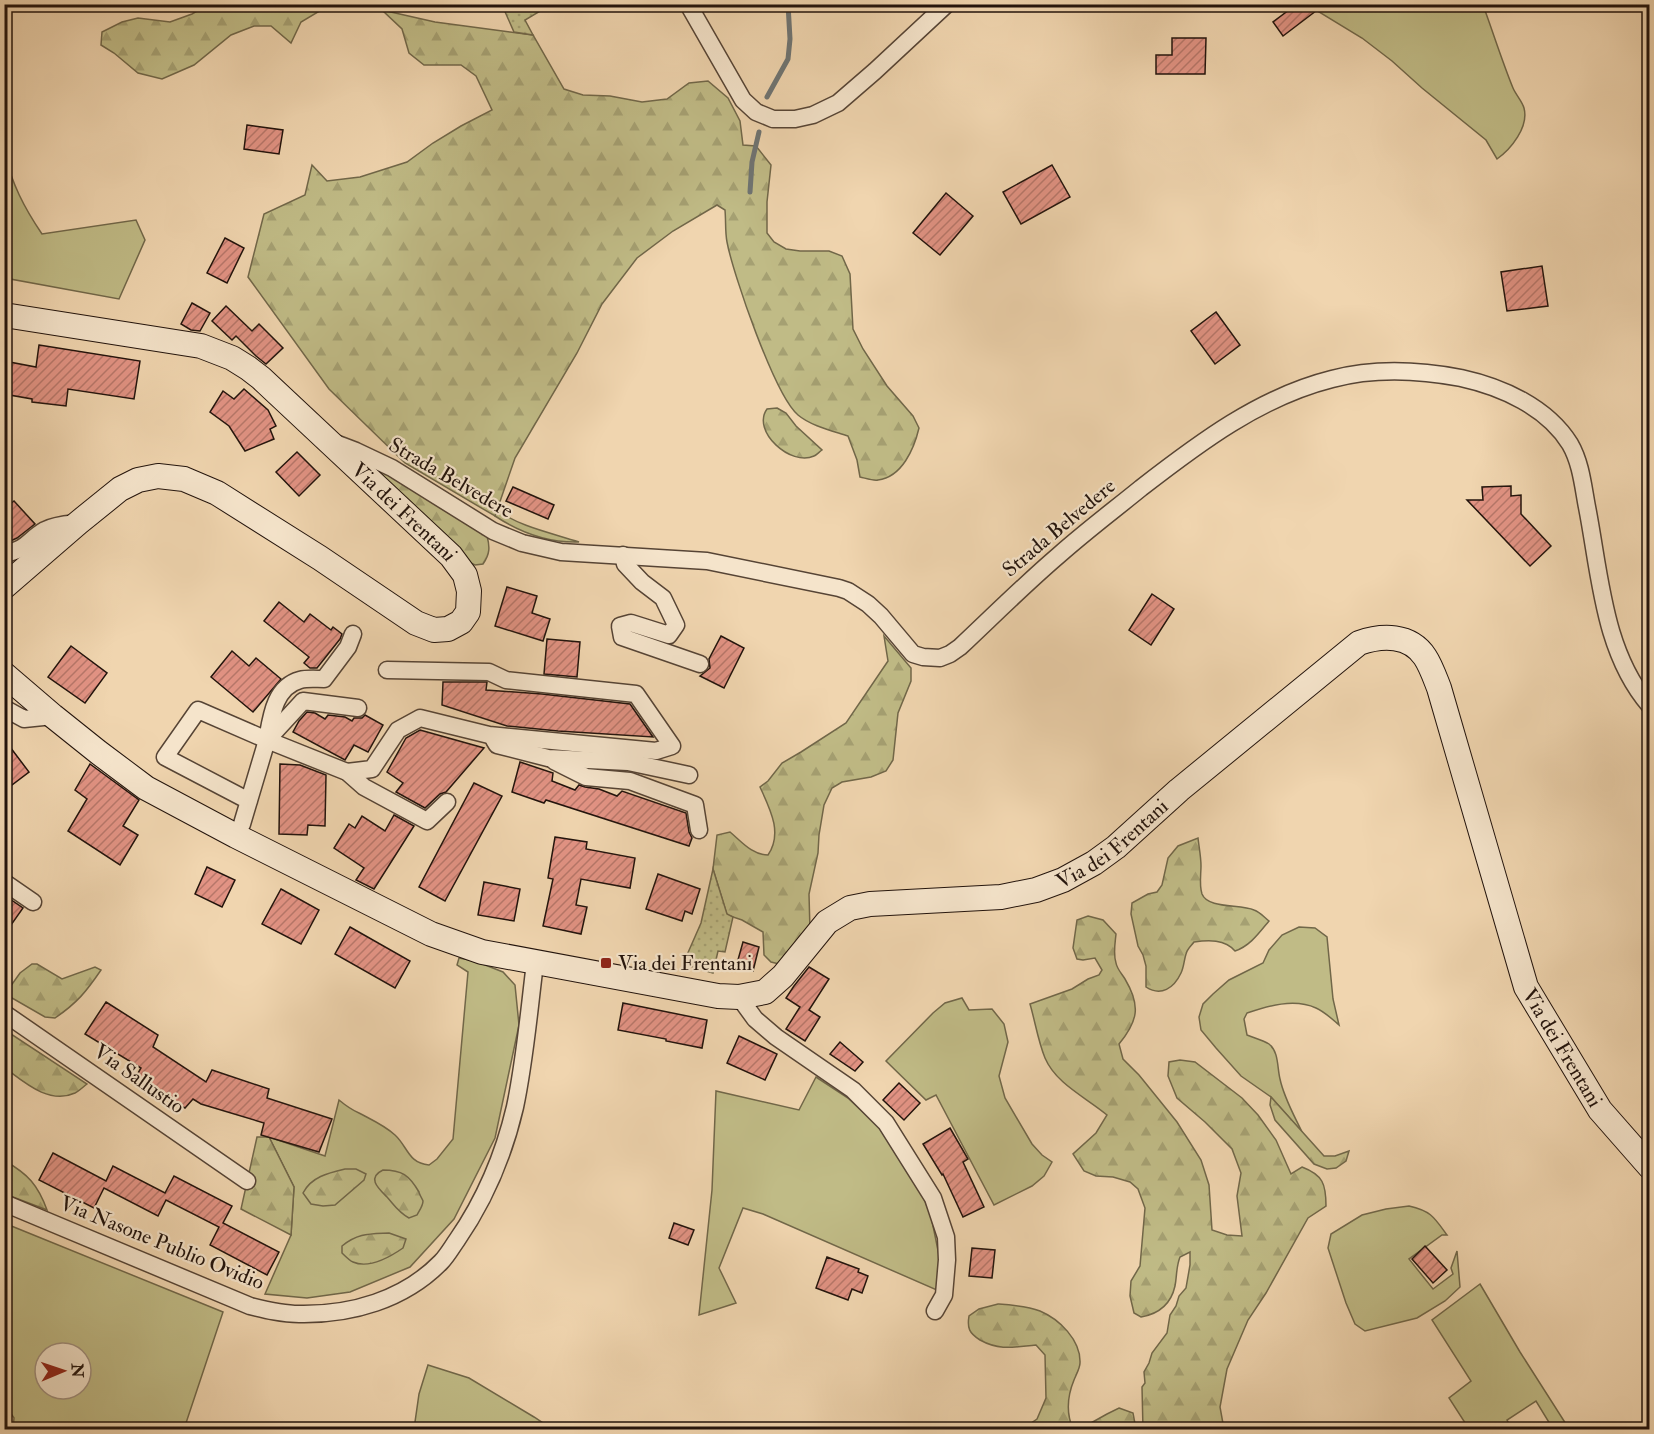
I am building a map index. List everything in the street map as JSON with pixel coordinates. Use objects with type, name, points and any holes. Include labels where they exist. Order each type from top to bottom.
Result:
[{"type":"main road","name":"Via dei Frentani","points":[[4,315],[201,346],[232,358],[255,373],[451,556],[465,576],[470,591],[468,612],[461,622],[448,629],[434,630],[416,623],[320,558],[217,493],[184,479],[158,476],[138,480],[120,489],[4,587]]},
{"type":"main road","name":"Via dei Frentani","points":[[4,674],[53,716],[146,788],[431,934],[482,952],[535,963],[718,996],[739,997],[765,992],[783,976],[827,922],[850,908],[870,904],[1001,897],[1036,890],[1063,880],[1094,863],[1116,847],[1197,775],[1359,643],[1376,638],[1406,641],[1425,656],[1439,688],[1526,987],[1600,1110],[1650,1167]]},
{"type":"street","points":[[688,4],[743,99],[756,112],[773,119],[795,119],[813,116],[838,103],[876,71],[947,4]]},
{"type":"street","name":"Strada Belvedere","points":[[327,440],[392,468],[507,538],[554,551],[707,561],[848,591],[874,610],[913,654],[923,657],[940,657],[960,647],[1060,555],[1112,511],[1177,460],[1251,411],[1305,387],[1332,378],[1400,371],[1442,374],[1484,384],[1517,398],[1548,419],[1571,447],[1579,466],[1601,589],[1610,624],[1625,666],[1636,687],[1650,706]]},
{"type":"street","points":[[4,554],[17,552],[46,529],[78,523]]},
{"type":"street","points":[[623,555],[625,564],[642,582],[663,598],[676,625],[669,635],[631,623],[620,626],[622,637],[700,664]]},
{"type":"street","points":[[236,836],[242,824],[267,740],[272,708],[288,685],[301,680],[324,679],[348,647],[354,634]]},
{"type":"street","points":[[347,772],[372,770],[398,730],[420,718],[489,735],[656,751],[672,746],[636,694],[506,680],[489,672],[387,670]]},
{"type":"street","points":[[267,740],[303,701],[358,708]]},
{"type":"street","points":[[4,708],[24,719],[53,716]]},
{"type":"street","points":[[249,801],[165,757],[198,710],[347,772],[364,787],[427,821],[447,802]]},
{"type":"street","points":[[489,735],[497,745],[548,758],[628,762],[689,775]]},
{"type":"street","points":[[548,758],[586,777],[630,781],[695,806],[699,830]]},
{"type":"street","points":[[4,882],[33,902]]},
{"type":"street","name":"Via Nasone Publio Ovidio","points":[[4,1203],[250,1306],[273,1312],[298,1314],[328,1313],[382,1302],[419,1281],[442,1261],[480,1203],[505,1142],[515,1107],[525,1049],[535,963]]},
{"type":"street","points":[[739,997],[755,1019],[776,1037],[854,1090],[886,1124],[933,1198],[946,1237],[947,1260],[944,1295],[935,1311]]},
{"type":"street","name":"Via Sallustio","points":[[4,1013],[247,1181]]},
{"type":"green space","points":[[1329,4],[1483,5],[1513,88],[1524,108],[1524,123],[1518,137],[1497,159],[1486,140],[1392,61],[1362,38],[1319,12]]},
{"type":"green space","points":[[207,5],[317,5],[323,9],[301,22],[291,43],[271,26],[254,26],[231,35],[194,65],[162,79],[138,73],[101,45],[102,32],[122,22],[138,18],[170,22],[192,14]]},
{"type":"green space","points":[[502,5],[540,5],[542,10],[525,20],[533,35],[514,32]]},
{"type":"green space","points":[[382,10],[435,22],[533,35],[564,89],[583,95],[610,96],[642,102],[667,99],[689,83],[708,81],[728,98],[740,121],[743,145],[756,146],[771,165],[767,202],[767,233],[774,242],[786,249],[829,251],[842,256],[850,274],[853,329],[887,386],[913,416],[919,428],[914,445],[900,468],[894,474],[878,480],[860,477],[857,460],[848,436],[809,422],[798,415],[789,403],[767,360],[746,306],[727,242],[725,210],[717,205],[673,231],[637,258],[602,304],[577,353],[515,458],[495,516],[405,463],[329,389],[248,277],[264,214],[305,195],[312,165],[327,181],[360,177],[407,162],[433,143],[492,110],[476,76],[461,65],[424,65],[409,53],[402,29]]},
{"type":"green space","points":[[4,153],[19,195],[42,234],[136,220],[145,240],[119,299],[5,278]]},
{"type":"green space","points":[[777,408],[786,413],[796,426],[822,450],[815,456],[805,458],[785,452],[776,445],[764,427],[763,418],[767,409]]},
{"type":"green space","points":[[371,462],[487,536],[489,550],[483,564],[475,565],[465,560],[365,469]]},
{"type":"green space","points":[[497,510],[526,525],[579,542],[556,541],[525,532],[495,516]]},
{"type":"green space","points":[[884,636],[911,668],[911,681],[898,713],[893,760],[886,771],[871,777],[842,782],[832,788],[824,805],[818,853],[809,894],[810,931],[783,965],[771,962],[764,955],[763,932],[742,920],[727,915],[713,869],[717,835],[730,832],[752,850],[768,855],[775,830],[771,812],[760,787],[768,781],[782,763],[846,723],[888,661]]},
{"type":"green space","points":[[1198,838],[1201,887],[1205,899],[1217,904],[1254,910],[1269,921],[1250,942],[1235,951],[1221,942],[1194,942],[1187,951],[1182,971],[1175,983],[1162,991],[1152,990],[1146,987],[1146,966],[1138,946],[1131,914],[1132,903],[1157,892],[1162,885],[1168,858],[1178,846]]},
{"type":"green space","points":[[713,869],[727,914],[733,917],[725,952],[718,951],[713,973],[683,964],[701,923]]},
{"type":"green space","points":[[1088,916],[1103,920],[1116,934],[1115,960],[1130,989],[1135,1005],[1130,1028],[1119,1044],[1123,1059],[1177,1122],[1201,1160],[1209,1185],[1212,1230],[1227,1235],[1242,1236],[1237,1196],[1241,1173],[1232,1149],[1177,1098],[1168,1076],[1169,1062],[1180,1060],[1195,1062],[1242,1098],[1276,1140],[1291,1174],[1302,1167],[1315,1173],[1324,1186],[1326,1206],[1308,1218],[1266,1293],[1248,1320],[1227,1369],[1220,1407],[1224,1429],[1143,1429],[1144,1372],[1152,1353],[1167,1333],[1170,1315],[1179,1296],[1186,1288],[1190,1252],[1180,1257],[1175,1286],[1167,1303],[1158,1311],[1147,1316],[1141,1317],[1134,1313],[1130,1296],[1131,1281],[1140,1266],[1145,1208],[1138,1189],[1130,1182],[1113,1177],[1096,1176],[1084,1171],[1073,1154],[1096,1133],[1107,1115],[1064,1083],[1050,1067],[1038,1038],[1030,1004],[1072,989],[1099,975],[1102,970],[1095,958],[1077,959],[1073,948],[1077,920]]},
{"type":"green space","points":[[1299,927],[1315,928],[1327,937],[1333,999],[1339,1025],[1308,1005],[1290,1003],[1247,1013],[1244,1019],[1247,1035],[1269,1044],[1275,1051],[1284,1093],[1302,1132],[1271,1097],[1241,1076],[1201,1030],[1199,1017],[1203,1004],[1213,994],[1229,980],[1263,963],[1269,950],[1282,935]]},
{"type":"green space","points":[[459,958],[475,961],[503,972],[515,985],[519,1025],[495,1138],[454,1219],[410,1267],[350,1292],[307,1298],[265,1294],[291,1235],[294,1187],[269,1137],[325,1156],[339,1100],[391,1131],[412,1158],[422,1164],[429,1165],[437,1159],[453,1139],[468,972],[457,965]]},
{"type":"green space","points":[[32,964],[37,964],[62,979],[95,967],[101,970],[81,997],[55,1018],[45,1017],[5,994],[20,973]]},
{"type":"green space","points":[[962,998],[969,1010],[992,1009],[1004,1024],[1008,1042],[999,1076],[1005,1098],[1032,1144],[1052,1162],[1044,1176],[1032,1186],[994,1205],[936,1095],[926,1100],[886,1061],[945,1003]]},
{"type":"green space","points":[[4,1030],[87,1084],[75,1093],[65,1096],[46,1094],[29,1085],[5,1068]]},
{"type":"green space","points":[[816,1077],[848,1098],[879,1127],[923,1196],[931,1216],[942,1270],[939,1291],[763,1214],[743,1208],[719,1268],[736,1303],[699,1315],[712,1190],[716,1091],[799,1110]]},
{"type":"green space","points":[[1271,1097],[1324,1156],[1335,1156],[1349,1151],[1346,1161],[1336,1168],[1327,1169],[1314,1164],[1275,1120],[1270,1105]]},
{"type":"green space","points":[[257,1137],[269,1137],[294,1187],[291,1235],[241,1209]]},
{"type":"green space","points":[[5,1161],[31,1181],[47,1210],[5,1194]]},
{"type":"green space","points":[[345,1169],[356,1169],[366,1174],[364,1180],[335,1205],[311,1204],[303,1193],[306,1188],[315,1179]]},
{"type":"green space","points":[[383,1170],[400,1172],[412,1181],[423,1201],[417,1215],[409,1218],[405,1216],[378,1187],[375,1176]]},
{"type":"green space","points":[[1409,1206],[1431,1216],[1447,1235],[1442,1235],[1409,1259],[1433,1289],[1453,1274],[1451,1268],[1457,1251],[1460,1287],[1445,1301],[1417,1318],[1365,1331],[1355,1324],[1346,1303],[1328,1248],[1331,1234],[1362,1215]]},
{"type":"green space","points":[[4,1223],[223,1312],[184,1429],[13,1429],[14,1418],[4,1403]]},
{"type":"green space","points":[[389,1233],[406,1239],[403,1248],[386,1258],[372,1263],[359,1264],[342,1253],[342,1246],[353,1239],[364,1235]]},
{"type":"green space","points":[[1480,1284],[1566,1424],[1558,1429],[1553,1429],[1536,1401],[1507,1420],[1512,1429],[1469,1429],[1449,1398],[1471,1381],[1432,1320]]},
{"type":"green space","points":[[998,1304],[1040,1311],[1054,1319],[1068,1331],[1073,1339],[1077,1346],[1080,1363],[1069,1399],[1068,1411],[1073,1429],[991,1429],[1028,1425],[1037,1419],[1046,1398],[1045,1355],[1036,1345],[994,1346],[980,1340],[970,1330],[969,1316],[979,1309]]},
{"type":"green space","points":[[428,1365],[469,1378],[552,1429],[414,1429],[419,1394]]},
{"type":"green space","points":[[1119,1408],[1133,1413],[1136,1429],[1080,1429],[1107,1414]]},
{"type":"building","points":[[1297,4],[1325,4],[1283,36],[1273,22]]},
{"type":"building","points":[[1172,38],[1206,38],[1205,74],[1156,74],[1156,55],[1172,55]]},
{"type":"building","points":[[247,125],[283,130],[279,154],[244,149]]},
{"type":"building","points":[[1052,165],[1070,197],[1021,224],[1003,192]]},
{"type":"building","points":[[946,193],[973,216],[940,255],[913,233]]},
{"type":"building","points":[[225,238],[244,248],[227,283],[207,273]]},
{"type":"building","points":[[1542,266],[1548,306],[1507,311],[1501,272]]},
{"type":"building","points":[[192,303],[210,313],[200,331],[191,330],[181,324]]},
{"type":"building","points":[[226,306],[252,331],[259,324],[283,348],[266,364],[236,336],[232,340],[212,321]]},
{"type":"building","points":[[1216,312],[1240,345],[1215,364],[1191,331]]},
{"type":"building","points":[[39,345],[140,361],[134,399],[68,389],[66,406],[32,402],[32,399],[4,394],[4,361],[36,367]]},
{"type":"building","points":[[244,389],[268,410],[276,426],[270,429],[274,439],[245,451],[229,426],[210,412],[223,391],[234,399]]},
{"type":"building","points":[[297,452],[320,475],[299,496],[276,472]]},
{"type":"building","points":[[1511,486],[1511,496],[1521,495],[1521,514],[1551,546],[1530,566],[1467,500],[1483,500],[1482,487]]},
{"type":"building","points":[[513,487],[554,505],[548,519],[506,501]]},
{"type":"building","points":[[14,501],[35,524],[17,538],[6,543],[4,541],[4,509]]},
{"type":"building","points":[[507,587],[537,596],[532,613],[550,619],[543,641],[495,626]]},
{"type":"building","points":[[1152,594],[1174,609],[1151,645],[1129,630]]},
{"type":"building","points":[[279,602],[304,622],[310,614],[331,630],[333,627],[342,634],[317,668],[310,668],[304,663],[309,657],[264,621]]},
{"type":"building","points":[[721,636],[744,648],[724,688],[700,676],[710,668],[709,659]]},
{"type":"building","points":[[547,639],[580,642],[577,677],[544,674]]},
{"type":"building","points":[[71,646],[107,673],[85,703],[48,677]]},
{"type":"building","points":[[232,651],[249,666],[256,658],[281,679],[253,712],[211,677]]},
{"type":"building","points":[[443,682],[487,682],[486,690],[630,704],[653,737],[507,726],[442,705]]},
{"type":"building","points":[[307,712],[315,713],[325,719],[328,715],[345,717],[352,721],[354,718],[362,718],[365,715],[383,725],[368,752],[354,745],[345,760],[293,732]]},
{"type":"building","points":[[420,730],[484,748],[446,792],[440,794],[425,808],[396,792],[403,783],[387,772],[406,738]]},
{"type":"building","points":[[4,739],[29,772],[4,791]]},
{"type":"building","points":[[520,762],[553,773],[552,781],[575,790],[579,785],[617,796],[622,791],[686,813],[692,838],[689,846],[546,800],[544,803],[512,792]]},
{"type":"building","points":[[90,764],[139,800],[123,826],[138,835],[120,865],[68,831],[87,799],[75,790]]},
{"type":"building","points":[[280,764],[300,765],[326,775],[325,826],[308,825],[307,835],[279,834]]},
{"type":"building","points":[[474,783],[502,796],[445,901],[419,887]]},
{"type":"building","points":[[394,815],[414,826],[374,889],[356,880],[364,868],[334,848],[349,824],[355,828],[362,816],[385,831]]},
{"type":"building","points":[[555,837],[587,842],[586,849],[635,858],[630,888],[581,879],[576,905],[587,907],[581,934],[543,926],[553,879],[548,878]]},
{"type":"building","points":[[207,867],[235,880],[222,907],[195,894]]},
{"type":"building","points":[[658,874],[700,889],[692,914],[685,911],[682,921],[646,909]]},
{"type":"building","points":[[484,882],[520,889],[514,921],[478,915]]},
{"type":"building","points":[[281,889],[319,910],[301,944],[262,924]]},
{"type":"building","points":[[4,895],[23,908],[4,935]]},
{"type":"building","points":[[350,927],[410,961],[395,988],[335,954]]},
{"type":"building","points":[[743,942],[759,947],[753,971],[736,967]]},
{"type":"building","points":[[809,967],[829,979],[809,1010],[820,1017],[805,1041],[786,1029],[800,1007],[786,998]]},
{"type":"building","points":[[106,1002],[158,1035],[153,1047],[206,1082],[212,1070],[269,1089],[267,1098],[332,1119],[319,1152],[261,1135],[264,1123],[201,1104],[193,1099],[185,1108],[134,1080],[141,1068],[85,1034]]},
{"type":"building","points":[[623,1003],[707,1020],[702,1048],[618,1030]]},
{"type":"building","points":[[739,1036],[777,1054],[765,1080],[727,1063]]},
{"type":"building","points":[[840,1042],[863,1062],[855,1071],[830,1054]]},
{"type":"building","points":[[899,1083],[920,1103],[904,1120],[883,1100]]},
{"type":"building","points":[[950,1128],[968,1159],[963,1162],[984,1207],[963,1217],[943,1174],[923,1144]]},
{"type":"building","points":[[53,1153],[106,1181],[113,1166],[165,1193],[174,1176],[232,1206],[223,1223],[279,1252],[267,1275],[210,1245],[219,1227],[166,1200],[158,1216],[104,1188],[94,1208],[39,1180]]},
{"type":"building","points":[[674,1223],[694,1230],[688,1245],[669,1238]]},
{"type":"building","points":[[1425,1246],[1447,1270],[1433,1283],[1412,1259]]},
{"type":"building","points":[[972,1248],[995,1250],[992,1278],[969,1276]]},
{"type":"building","points":[[827,1257],[859,1269],[858,1272],[868,1276],[862,1293],[852,1289],[848,1300],[816,1288]]},
{"type":"waterway","points":[[767,97],[788,59],[790,39],[788,4]]},
{"type":"waterway","points":[[750,192],[752,162],[759,132]]},
{"type":"place","name":"Via dei Frentani","points":[[606,963]]}]
